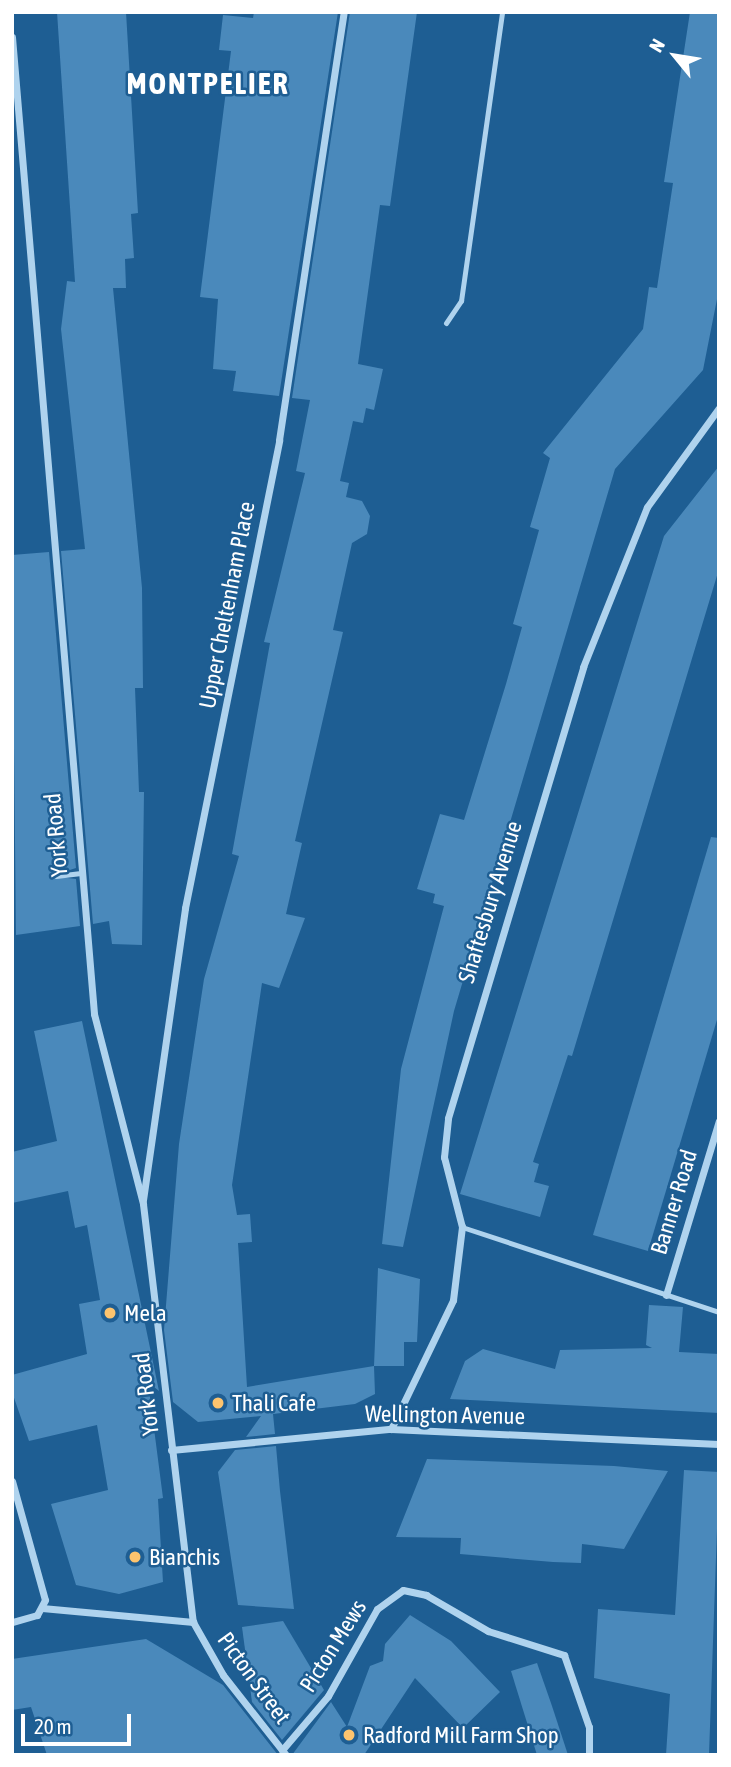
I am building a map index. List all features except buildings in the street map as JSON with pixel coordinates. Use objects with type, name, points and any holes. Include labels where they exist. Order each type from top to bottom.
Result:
[{"type":"street","name":"Upper Cheltenham Place","points":[[143,1204],[185,908],[279,440],[344,12]]},
{"type":"street","name":"York Road","points":[[12,37],[79,873],[94,1014],[143,1204],[193,1622]]},
{"type":"street","name":"Shaftesbury Avenue","points":[[391,1429],[453,1300],[462,1227],[444,1157],[448,1118],[515,884],[583,667],[637,529],[719,408]]},
{"type":"street","name":"Banner Road","points":[[666,1294],[719,1121]]},
{"type":"street","name":"Wellington Avenue","points":[[172,1450],[391,1429],[719,1444]]},
{"type":"street","points":[[12,1481],[45,1581],[42,1608]]},
{"type":"street","name":"Picton Mews","points":[[284,1753],[328,1696],[377,1609],[403,1590],[426,1595],[488,1631],[564,1655],[589,1727],[589,1755]]},
{"type":"street","points":[[12,1622],[42,1608],[193,1622]]},
{"type":"street","name":"Picton Street","points":[[193,1622],[223,1675],[284,1753]]},
{"type":"lane","points":[[446,323],[461,301],[502,12]]},
{"type":"lane","points":[[56,876],[79,873]]},
{"type":"lane","points":[[462,1227],[719,1312]]},
{"type":"place","name":"Mela","points":[[110,1313]]},
{"type":"place","name":"Thali Cafe","points":[[218,1403]]},
{"type":"place","name":"Bianchis","points":[[135,1557]]},
{"type":"place","name":"Radford Mill Farm Shop","points":[[349,1735]]},
{"type":"district","name":"MONTPELIER","points":[[208,83]]}]
